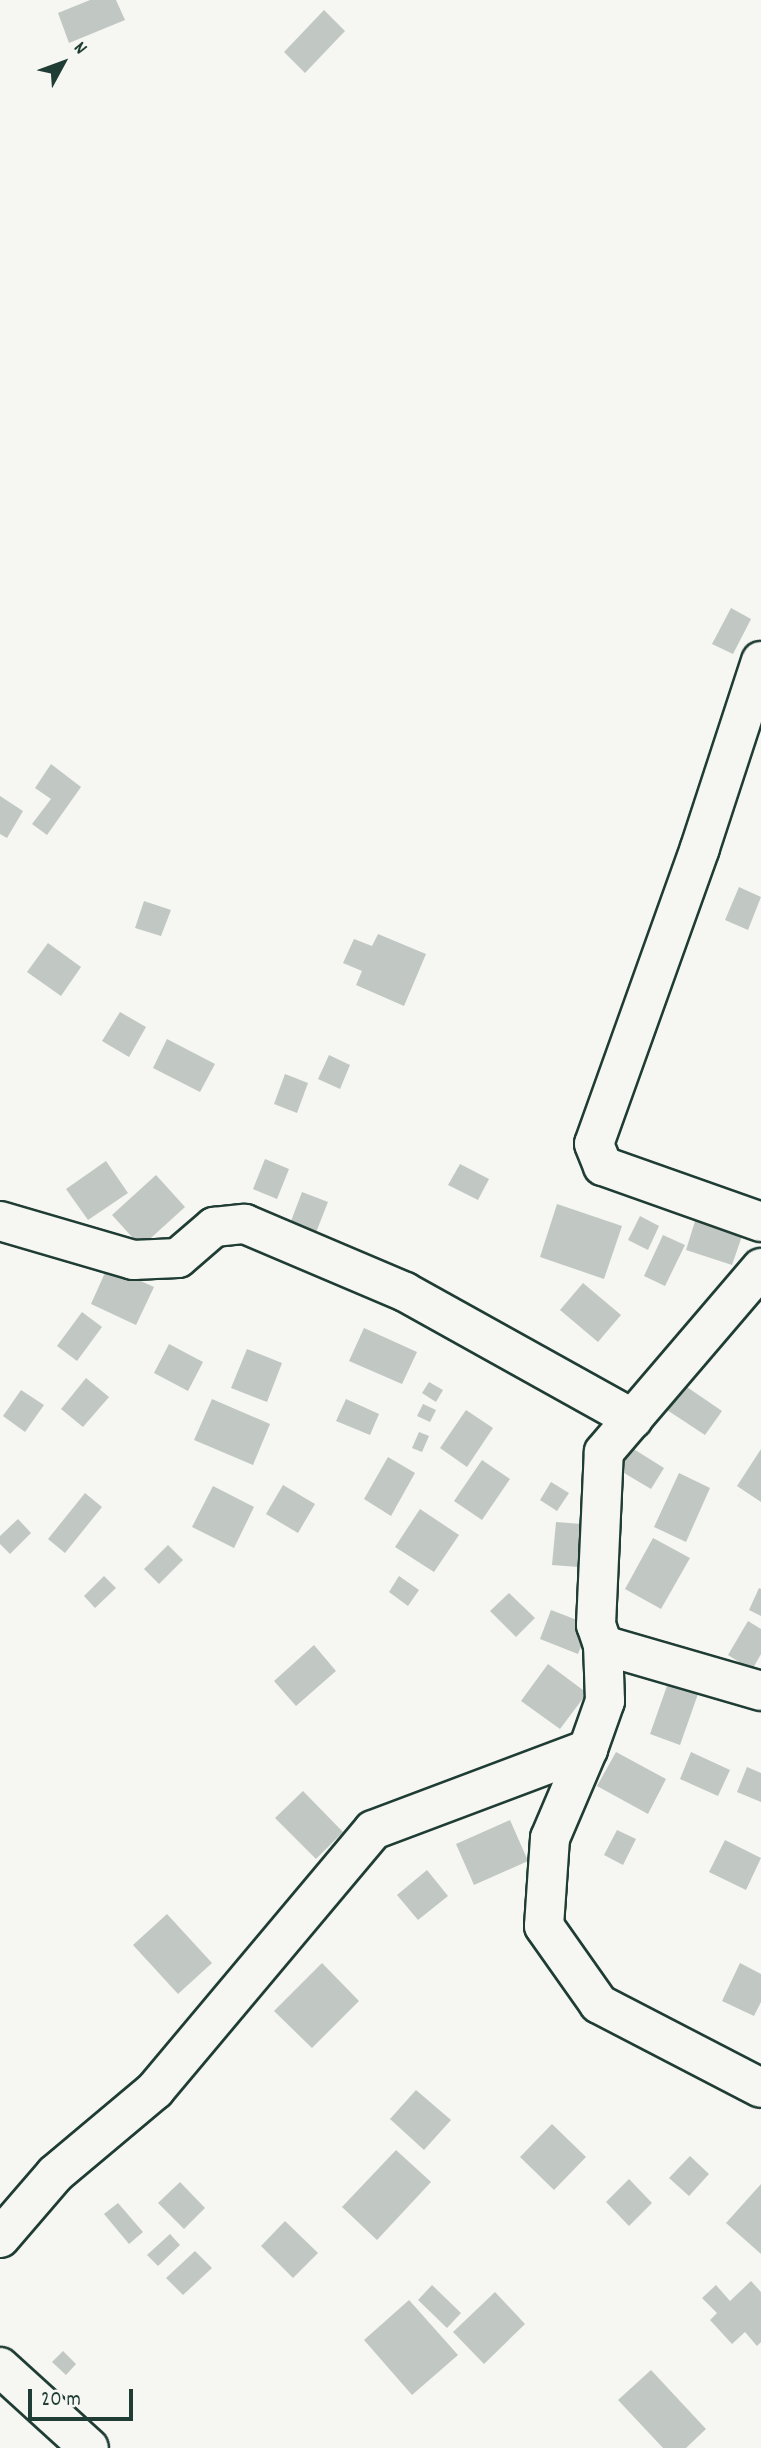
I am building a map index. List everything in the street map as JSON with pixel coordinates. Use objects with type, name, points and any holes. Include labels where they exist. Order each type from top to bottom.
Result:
[{"type":"street","points":[[761,661],[594,1144],[603,1166],[761,1222]]},
{"type":"street","points":[[0,1221],[133,1261],[178,1258],[214,1227],[245,1224],[405,1292],[633,1419]]},
{"type":"street","points":[[761,1268],[604,1452],[596,1625],[603,1645],[605,1700],[588,1749],[550,1838],[544,1926],[600,2004],[761,2088]]},
{"type":"street","points":[[603,1645],[761,1691]]},
{"type":"street","points":[[0,2238],[55,2174],[155,2091],[373,1830],[588,1749]]},
{"type":"street","points":[[0,2367],[89,2448]]},
{"type":"building","points":[[90,0],[116,0],[125,20],[69,43],[58,13]]},
{"type":"building","points":[[324,10],[345,31],[305,73],[284,52]]},
{"type":"building","points":[[731,608],[751,619],[733,654],[712,644]]},
{"type":"building","points":[[51,764],[81,787],[47,835],[32,824],[51,799],[35,788]]},
{"type":"building","points":[[0,796],[23,811],[7,838],[0,834]]},
{"type":"building","points":[[739,887],[761,897],[748,930],[725,920]]},
{"type":"building","points":[[144,901],[171,910],[161,936],[135,928]]},
{"type":"building","points":[[378,934],[426,954],[404,1006],[356,985],[362,971],[343,963],[354,939],[372,946]]},
{"type":"building","points":[[48,943],[81,967],[61,996],[27,972]]},
{"type":"building","points":[[120,1012],[146,1027],[129,1057],[102,1041]]},
{"type":"building","points":[[167,1039],[215,1064],[200,1092],[153,1068]]},
{"type":"building","points":[[329,1055],[350,1065],[340,1089],[318,1079]]},
{"type":"building","points":[[285,1074],[308,1083],[297,1113],[274,1104]]},
{"type":"building","points":[[265,1159],[289,1169],[277,1199],[253,1189]]},
{"type":"building","points":[[106,1161],[128,1193],[88,1220],[66,1189]]},
{"type":"building","points":[[460,1164],[489,1179],[478,1200],[448,1185]]},
{"type":"building","points":[[156,1175],[185,1207],[141,1247],[112,1215]]},
{"type":"building","points":[[302,1192],[328,1202],[313,1240],[288,1229]]},
{"type":"building","points":[[557,1204],[622,1226],[604,1279],[540,1257]]},
{"type":"building","points":[[640,1216],[659,1226],[648,1250],[628,1240]]},
{"type":"building","points":[[696,1218],[743,1233],[732,1265],[686,1250]]},
{"type":"building","points":[[663,1235],[685,1245],[665,1286],[644,1276]]},
{"type":"building","points":[[108,1266],[154,1287],[136,1325],[91,1304]]},
{"type":"building","points":[[583,1283],[621,1315],[598,1342],[560,1310]]},
{"type":"building","points":[[82,1312],[102,1327],[77,1361],[57,1346]]},
{"type":"building","points":[[364,1328],[417,1352],[402,1384],[349,1361]]},
{"type":"building","points":[[169,1344],[203,1362],[188,1391],[154,1373]]},
{"type":"building","points":[[247,1349],[282,1363],[267,1402],[231,1388]]},
{"type":"building","points":[[86,1378],[109,1397],[83,1427],[61,1409]]},
{"type":"building","points":[[429,1382],[443,1390],[436,1402],[422,1393]]},
{"type":"building","points":[[684,1385],[722,1411],[705,1435],[667,1410]]},
{"type":"building","points":[[21,1390],[44,1405],[25,1432],[3,1416]]},
{"type":"building","points":[[212,1399],[270,1424],[253,1465],[194,1440]]},
{"type":"building","points":[[346,1399],[379,1414],[370,1435],[336,1421]]},
{"type":"building","points":[[423,1404],[436,1410],[430,1422],[417,1416]]},
{"type":"building","points":[[466,1410],[493,1428],[467,1467],[440,1448]]},
{"type":"building","points":[[419,1432],[429,1436],[422,1452],[412,1448]]},
{"type":"building","points":[[632,1448],[664,1468],[651,1489],[619,1470]]},
{"type":"building","points":[[761,1449],[761,1502],[737,1486]]},
{"type":"building","points":[[388,1457],[415,1473],[391,1516],[364,1499]]},
{"type":"building","points":[[482,1460],[510,1479],[482,1520],[454,1501]]},
{"type":"building","points":[[679,1473],[710,1488],[686,1542],[654,1527]]},
{"type":"building","points":[[551,1482],[569,1493],[557,1511],[540,1500]]},
{"type":"building","points":[[283,1485],[315,1504],[298,1533],[266,1514]]},
{"type":"building","points":[[213,1486],[254,1507],[234,1548],[192,1527]]},
{"type":"building","points":[[85,1493],[102,1507],[65,1553],[48,1539]]},
{"type":"building","points":[[420,1509],[459,1535],[434,1572],[395,1547]]},
{"type":"building","points":[[18,1519],[31,1533],[10,1554],[0,1544],[0,1536]]},
{"type":"building","points":[[556,1522],[582,1524],[578,1567],[552,1565]]},
{"type":"building","points":[[653,1538],[690,1558],[661,1609],[625,1589]]},
{"type":"building","points":[[168,1545],[183,1560],[159,1584],[144,1569]]},
{"type":"building","points":[[104,1576],[116,1588],[95,1608],[84,1596]]},
{"type":"building","points":[[399,1576],[419,1590],[408,1606],[389,1592]]},
{"type":"building","points":[[759,1588],[761,1589],[761,1616],[749,1610]]},
{"type":"building","points":[[509,1593],[535,1618],[516,1637],[490,1611]]},
{"type":"building","points":[[551,1610],[590,1625],[578,1654],[540,1639]]},
{"type":"building","points":[[748,1621],[761,1629],[761,1654],[752,1670],[728,1655]]},
{"type":"building","points":[[314,1645],[336,1671],[296,1706],[274,1681]]},
{"type":"building","points":[[548,1664],[587,1693],[560,1729],[521,1701]]},
{"type":"building","points":[[668,1683],[698,1694],[680,1745],[650,1734]]},
{"type":"building","points":[[616,1752],[666,1779],[648,1814],[597,1786]]},
{"type":"building","points":[[691,1752],[730,1770],[718,1796],[680,1779]]},
{"type":"building","points":[[747,1767],[761,1773],[761,1802],[737,1792]]},
{"type":"building","points":[[303,1791],[343,1832],[316,1859],[275,1818]]},
{"type":"building","points":[[510,1820],[528,1861],[474,1885],[456,1844]]},
{"type":"building","points":[[617,1830],[636,1839],[623,1865],[604,1855]]},
{"type":"building","points":[[725,1840],[761,1858],[746,1890],[709,1872]]},
{"type":"building","points":[[427,1870],[448,1896],[418,1920],[397,1895]]},
{"type":"building","points":[[167,1914],[212,1963],[178,1994],[133,1945]]},
{"type":"building","points":[[322,1963],[359,2001],[312,2048],[274,2011]]},
{"type":"building","points":[[740,1963],[761,1974],[761,2002],[754,2016],[722,2001]]},
{"type":"building","points":[[416,2090],[451,2120],[424,2150],[390,2119]]},
{"type":"building","points":[[552,2124],[586,2157],[554,2190],[520,2157]]},
{"type":"building","points":[[396,2150],[431,2182],[377,2240],[342,2207]]},
{"type":"building","points":[[690,2156],[709,2174],[689,2196],[669,2178]]},
{"type":"building","points":[[629,2179],[652,2203],[629,2226],[606,2202]]},
{"type":"building","points":[[180,2182],[205,2208],[184,2229],[158,2203]]},
{"type":"building","points":[[761,2184],[761,2254],[726,2223]]},
{"type":"building","points":[[118,2203],[143,2232],[129,2244],[104,2214]]},
{"type":"building","points":[[285,2221],[318,2253],[293,2278],[261,2246]]},
{"type":"building","points":[[170,2234],[180,2245],[158,2266],[147,2255]]},
{"type":"building","points":[[195,2251],[212,2268],[183,2295],[166,2278]]},
{"type":"building","points":[[751,2281],[761,2292],[761,2342],[757,2346],[745,2332],[732,2344],[710,2320],[717,2313],[702,2298],[716,2285],[730,2301]]},
{"type":"building","points":[[432,2285],[461,2313],[447,2328],[418,2300]]},
{"type":"building","points":[[495,2292],[525,2324],[484,2364],[453,2332]]},
{"type":"building","points":[[409,2300],[458,2355],[412,2395],[364,2340]]},
{"type":"building","points":[[63,2351],[76,2364],[66,2375],[52,2362]]},
{"type":"building","points":[[651,2370],[706,2429],[686,2448],[663,2448],[618,2400]]}]
